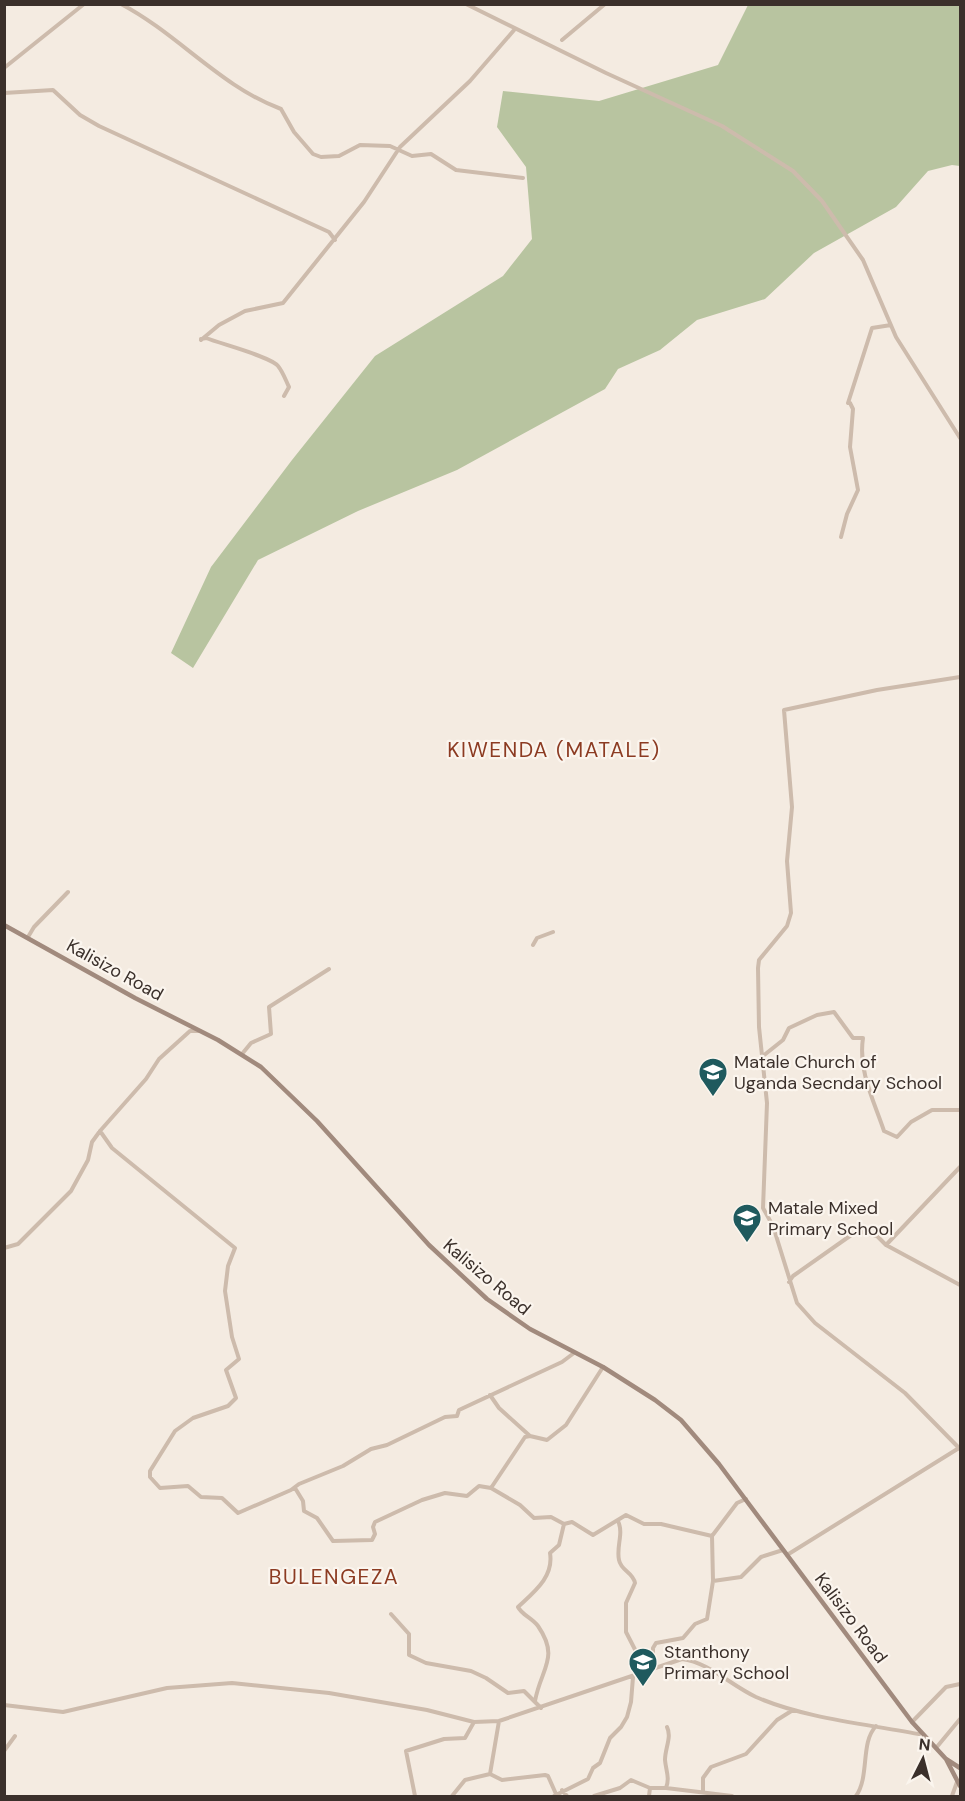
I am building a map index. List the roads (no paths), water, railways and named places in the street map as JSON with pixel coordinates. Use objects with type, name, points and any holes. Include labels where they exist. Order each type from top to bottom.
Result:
[{"type":"street","points":[[4,68],[84,4]]},
{"type":"street","points":[[121,4],[255,99],[281,109],[294,132],[313,154],[330,158],[360,145],[390,146],[397,147],[399,151],[412,156],[431,154],[456,170],[523,178]]},
{"type":"street","points":[[466,4],[723,126],[787,165],[822,201],[858,252],[891,325],[960,438]]},
{"type":"street","points":[[562,40],[605,4]]},
{"type":"street","points":[[284,396],[290,387],[277,363],[260,354],[247,354],[206,338],[201,340],[219,325],[245,311],[283,303],[335,240],[399,151],[482,69],[515,29]]},
{"type":"street","points":[[4,93],[53,90],[80,115],[99,126],[329,232],[335,240]]},
{"type":"street","points":[[841,537],[847,514],[858,490],[850,447],[853,409],[849,403],[872,328],[891,325]]},
{"type":"street","points":[[787,1555],[960,1448],[905,1393],[814,1323],[797,1304],[775,1233],[763,1208],[767,1103],[759,1027],[758,963],[787,926],[790,913],[787,861],[792,807],[784,710],[877,690],[960,677]]},
{"type":"street","points":[[28,937],[34,927],[68,892]]},
{"type":"street","name":"Kalisizo Road","points":[[4,925],[242,1054],[291,1093],[416,1232],[459,1275],[503,1312],[603,1368],[681,1420],[706,1447],[746,1499],[912,1722],[946,1759]]},
{"type":"street","points":[[533,945],[537,938],[553,932]]},
{"type":"street","points":[[242,1054],[251,1043],[271,1034],[272,1019],[269,1007],[329,969]]},
{"type":"street","points":[[763,1056],[783,1040],[789,1028],[817,1015],[834,1012],[853,1038],[863,1038],[860,1055],[869,1093],[884,1131],[897,1137],[911,1122],[932,1110],[960,1110]]},
{"type":"street","points":[[4,1248],[18,1244],[71,1191],[88,1160],[92,1143],[100,1131],[146,1079],[159,1059],[190,1030],[203,1032]]},
{"type":"street","points":[[100,1131],[112,1148],[235,1248],[228,1266],[225,1291],[231,1337],[239,1354],[239,1359],[226,1370],[236,1398],[223,1409],[194,1418],[175,1431],[150,1471],[150,1477],[163,1489],[184,1485],[192,1487],[201,1497],[222,1498],[236,1513],[353,1461],[371,1449],[387,1445],[445,1417],[457,1416],[459,1410],[562,1362],[574,1353]]},
{"type":"street","points":[[886,1245],[960,1167]]},
{"type":"street","points":[[789,1282],[793,1276],[857,1231],[877,1236],[886,1245],[960,1285]]},
{"type":"street","points":[[490,1395],[499,1408],[530,1436],[546,1440],[566,1425],[603,1368]]},
{"type":"street","points":[[491,1488],[519,1443],[530,1436]]},
{"type":"street","points":[[295,1488],[303,1501],[304,1511],[317,1518],[333,1540],[372,1540],[375,1534],[373,1527],[375,1522],[422,1500],[445,1493],[467,1496],[480,1486],[491,1488],[520,1505],[534,1518],[551,1517],[564,1524],[572,1522],[593,1535],[629,1515],[644,1524],[662,1524],[712,1536]]},
{"type":"street","points":[[653,1669],[653,1648],[656,1643],[683,1638],[700,1620],[707,1618],[713,1581],[712,1536],[737,1503],[746,1499]]},
{"type":"street","points":[[618,1521],[622,1529],[617,1549],[619,1563],[632,1575],[635,1583],[626,1603],[626,1632],[646,1671]]},
{"type":"street","points":[[534,1701],[549,1657],[549,1646],[537,1625],[518,1607],[546,1577],[551,1564],[550,1553],[559,1545],[564,1524]]},
{"type":"street","points":[[713,1581],[741,1577],[761,1557],[783,1550]]},
{"type":"street","points":[[391,1614],[409,1634],[409,1655],[426,1663],[471,1671],[508,1693],[524,1691],[541,1708]]},
{"type":"street","points":[[4,1705],[44,1712],[63,1712],[167,1688],[232,1683],[353,1696],[474,1722],[499,1722],[678,1660],[688,1660],[757,1697],[793,1709],[923,1735]]},
{"type":"street","points":[[452,1797],[465,1780],[490,1774],[502,1780],[548,1776],[555,1796],[562,1790],[588,1779],[593,1768],[600,1763],[610,1738],[627,1717],[633,1676]]},
{"type":"street","points":[[912,1722],[946,1687],[960,1684]]},
{"type":"street","points":[[703,1792],[702,1778],[711,1767],[746,1754],[777,1720],[793,1709]]},
{"type":"street","points":[[935,1748],[960,1719]]},
{"type":"street","points":[[415,1797],[405,1751],[444,1739],[465,1738],[474,1722]]},
{"type":"street","points":[[490,1774],[499,1722]]},
{"type":"street","points":[[856,1797],[864,1783],[870,1736],[876,1726]]},
{"type":"street","points":[[666,1788],[669,1775],[665,1755],[669,1735],[667,1727]]},
{"type":"street","points":[[4,1751],[15,1736]]},
{"type":"street","points":[[946,1759],[960,1768]]},
{"type":"street","points":[[946,1759],[959,1784],[952,1797]]},
{"type":"street","points":[[594,1797],[620,1788],[631,1780],[650,1788],[703,1792],[732,1797]]},
{"type":"street","points":[[649,1797],[650,1788]]},
{"type":"street","points":[[562,1790],[567,1797]]},
{"type":"place","name":"Matale Church of Uganda Secndary School","points":[[713,1098]]},
{"type":"place","name":"Matale Mixed Primary School","points":[[747,1244]]},
{"type":"place","name":"Stanthony Primary School","points":[[643,1688]]},
{"type":"district","name":"KIWENDA (MATALE)","points":[[554,750]]},
{"type":"district","name":"BULENGEZA","points":[[334,1577]]}]
